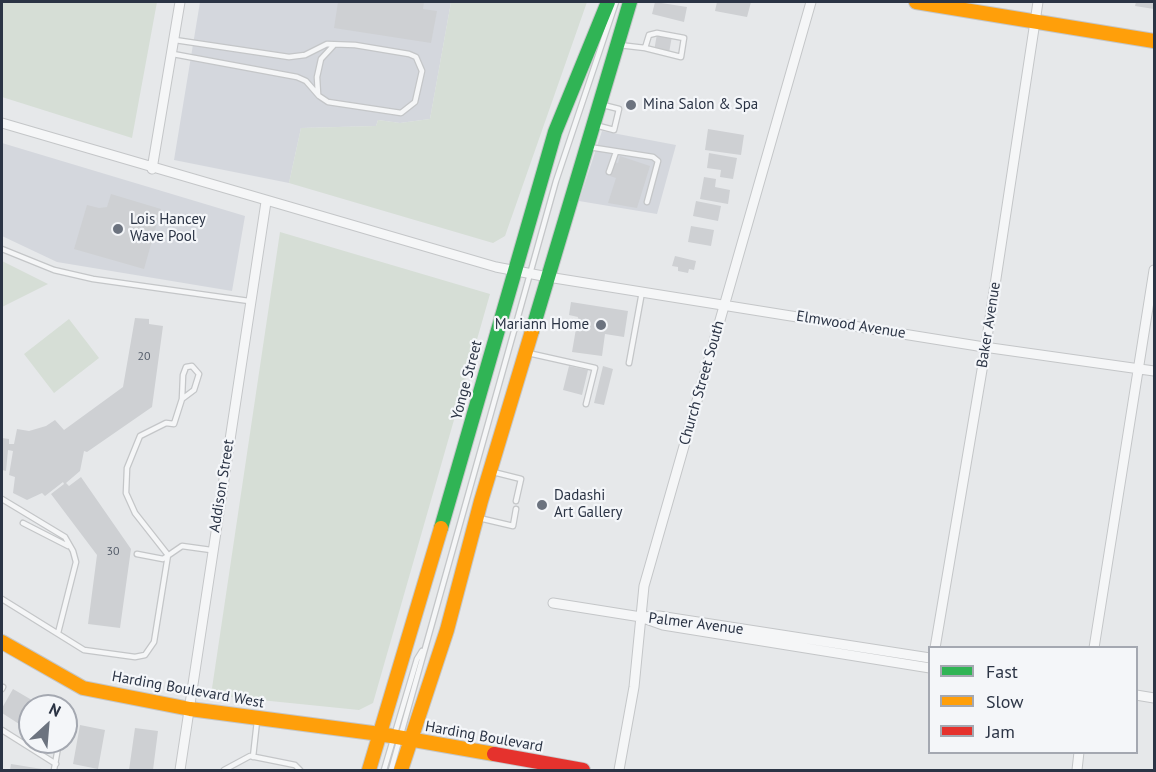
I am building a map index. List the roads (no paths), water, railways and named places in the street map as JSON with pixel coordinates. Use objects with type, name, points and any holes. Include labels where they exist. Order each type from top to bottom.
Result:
[{"type":"main road","name":"Yonge Street","points":[[401,771],[396,738],[468,442],[555,132],[608,2]]},
{"type":"main road","name":"Yonge Street","points":[[369,771],[396,738],[444,640],[490,471],[630,2]]},
{"type":"main road","points":[[916,2],[1155,41]]},
{"type":"main road","name":"Harding Boulevard West","points":[[2,642],[82,688],[190,709],[396,738]]},
{"type":"main road","name":"Harding Boulevard","points":[[396,738],[555,768],[584,771]]},
{"type":"street","points":[[152,169],[180,2]]},
{"type":"street","name":"Church Street South","points":[[620,771],[634,687],[644,586],[811,2]]},
{"type":"street","name":"Baker Avenue","points":[[935,646],[1038,2]]},
{"type":"street","name":"Elmwood Avenue","points":[[2,123],[266,202],[515,271],[984,347],[1155,371]]},
{"type":"street","name":"Addison Street","points":[[180,771],[211,550],[266,202]]},
{"type":"street","points":[[1094,646],[1137,368],[1155,270]]},
{"type":"street","points":[[554,603],[641,617]]},
{"type":"street","name":"Palmer Avenue","points":[[641,617],[659,616],[928,658]]},
{"type":"street","name":"Palmer Avenue","points":[[641,617],[663,625],[928,668]]},
{"type":"street","points":[[1138,695],[1155,698]]},
{"type":"street","points":[[1077,771],[1079,754]]},
{"type":"lane","points":[[384,771],[422,662],[422,651],[556,181],[616,2]]},
{"type":"lane","points":[[617,44],[681,57],[684,38],[657,33],[649,35],[645,48]]},
{"type":"lane","points":[[593,39],[595,60]]},
{"type":"lane","points":[[172,54],[297,77],[311,85],[318,96],[328,102],[401,113],[412,107],[417,97],[422,71],[416,57],[336,43],[305,55],[289,57],[175,40]]},
{"type":"lane","points":[[318,96],[316,77],[321,59],[336,43]]},
{"type":"lane","points":[[592,125],[614,130],[619,109],[598,104]]},
{"type":"lane","points":[[586,146],[653,157],[658,161],[647,202]]},
{"type":"lane","points":[[609,172],[616,152]]},
{"type":"lane","points":[[2,249],[54,270],[93,279],[249,301]]},
{"type":"lane","points":[[628,363],[642,292]]},
{"type":"lane","points":[[526,352],[595,368],[585,404]]},
{"type":"lane","points":[[2,599],[84,650],[135,657],[145,655],[154,642],[168,555],[135,513],[126,493],[127,468],[140,436],[166,423],[174,424],[182,399],[183,375],[186,367],[192,366],[199,374],[194,390],[182,399]]},
{"type":"lane","points":[[490,471],[521,479],[516,501]]},
{"type":"lane","points":[[2,499],[65,537],[71,547],[76,562],[58,633]]},
{"type":"lane","points":[[477,518],[513,526],[516,509]]},
{"type":"lane","points":[[23,523],[71,547]]},
{"type":"lane","points":[[137,554],[163,559],[182,546],[211,550]]},
{"type":"lane","points":[[253,757],[257,719]]},
{"type":"lane","points":[[2,730],[56,764]]},
{"type":"lane","points":[[391,771],[396,738]]},
{"type":"lane","points":[[54,771],[57,754]]},
{"type":"lane","points":[[224,771],[237,761],[253,757],[295,765],[300,771]]},
{"type":"place","name":"Mina Salon & Spa","points":[[631,105]]},
{"type":"place","name":"Lois Hancey Wave Pool","points":[[118,229]]},
{"type":"place","name":"Mariann Home","points":[[601,325]]},
{"type":"place","name":"Dadashi Art Gallery","points":[[542,505]]}]
